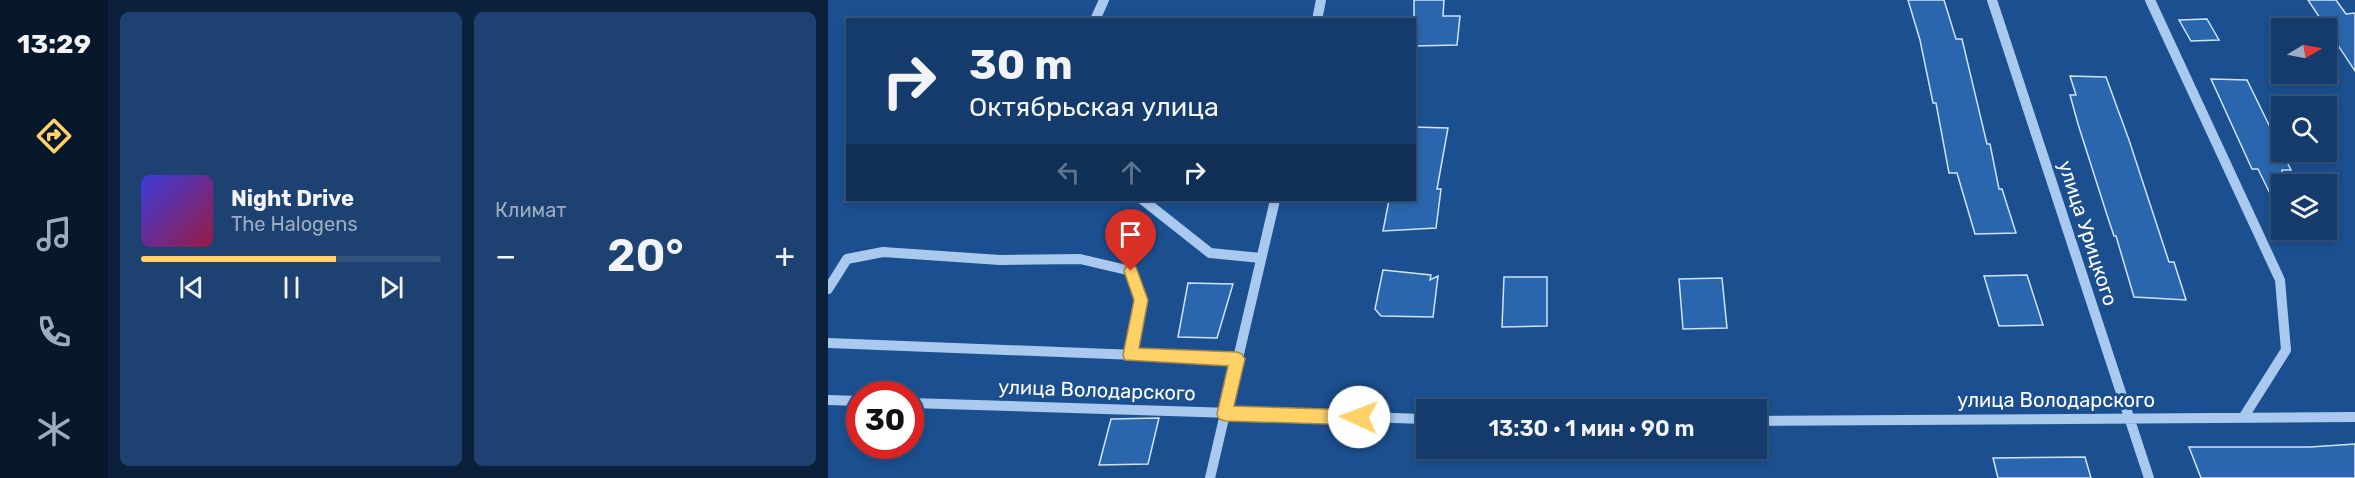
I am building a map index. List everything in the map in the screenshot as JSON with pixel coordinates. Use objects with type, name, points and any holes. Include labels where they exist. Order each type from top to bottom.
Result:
[{"type":"street","points":[[1096,18],[1104,0]]},
{"type":"street","points":[[1317,18],[1321,0]]},
{"type":"street","name":"улица Урицкого","points":[[1992,0],[2149,478]]},
{"type":"street","points":[[2151,0],[2280,280],[2286,350],[2243,418]]},
{"type":"street","points":[[1144,201],[1210,253],[1261,258]]},
{"type":"street","points":[[1210,478],[1275,201]]},
{"type":"street","points":[[828,289],[848,259],[883,252],[1000,260],[1080,259],[1131,271],[1141,300],[1131,355]]},
{"type":"street","points":[[828,343],[1237,359]]},
{"type":"street","points":[[828,400],[846,401]]},
{"type":"street","name":"улица Володарского","points":[[924,403],[1416,419]]},
{"type":"street","name":"улица Володарского","points":[[1767,421],[2355,417]]},
{"type":"building","points":[[1414,0],[1444,0],[1443,16],[1460,16],[1457,45],[1416,46],[1416,18],[1414,18]]},
{"type":"building","points":[[1908,0],[1944,0],[1956,39],[1962,39],[1987,144],[1990,144],[1999,189],[2002,189],[2016,233],[1975,234],[1957,173],[1949,173],[1936,103],[1933,103],[1920,40]]},
{"type":"building","points":[[2308,0],[2336,0],[2346,14],[2355,13],[2355,71],[2337,44],[2337,18],[2320,18]]},
{"type":"building","points":[[2207,19],[2219,40],[2191,41],[2179,20]]},
{"type":"building","points":[[2070,76],[2106,77],[2169,262],[2174,262],[2186,300],[2134,297],[2078,124],[2070,95],[2076,95]]},
{"type":"building","points":[[2211,79],[2247,80],[2271,129],[2271,162],[2287,162],[2291,170],[2282,170],[2282,174],[2271,174],[2271,196],[2258,169],[2252,169]]},
{"type":"building","points":[[1416,127],[1448,128],[1437,189],[1441,189],[1436,228],[1383,231],[1389,201],[1416,201]]},
{"type":"building","points":[[1383,270],[1431,275],[1430,280],[1438,276],[1433,317],[1381,316],[1375,309]]},
{"type":"building","points":[[2027,275],[2043,325],[1999,326],[1984,276]]},
{"type":"building","points":[[1504,277],[1547,277],[1547,326],[1502,327]]},
{"type":"building","points":[[1722,278],[1727,328],[1683,329],[1679,279]]},
{"type":"building","points":[[1188,283],[1233,284],[1217,338],[1178,337]]},
{"type":"building","points":[[1159,418],[1148,464],[1099,465],[1111,419]]},
{"type":"building","points":[[2355,444],[2355,478],[2201,478],[2189,447],[2310,447]]},
{"type":"building","points":[[2085,457],[2091,478],[1998,478],[1993,458]]},
{"type":"route","points":[[1131,271],[1141,300],[1131,355],[1237,359],[1225,414],[1359,417]]}]
